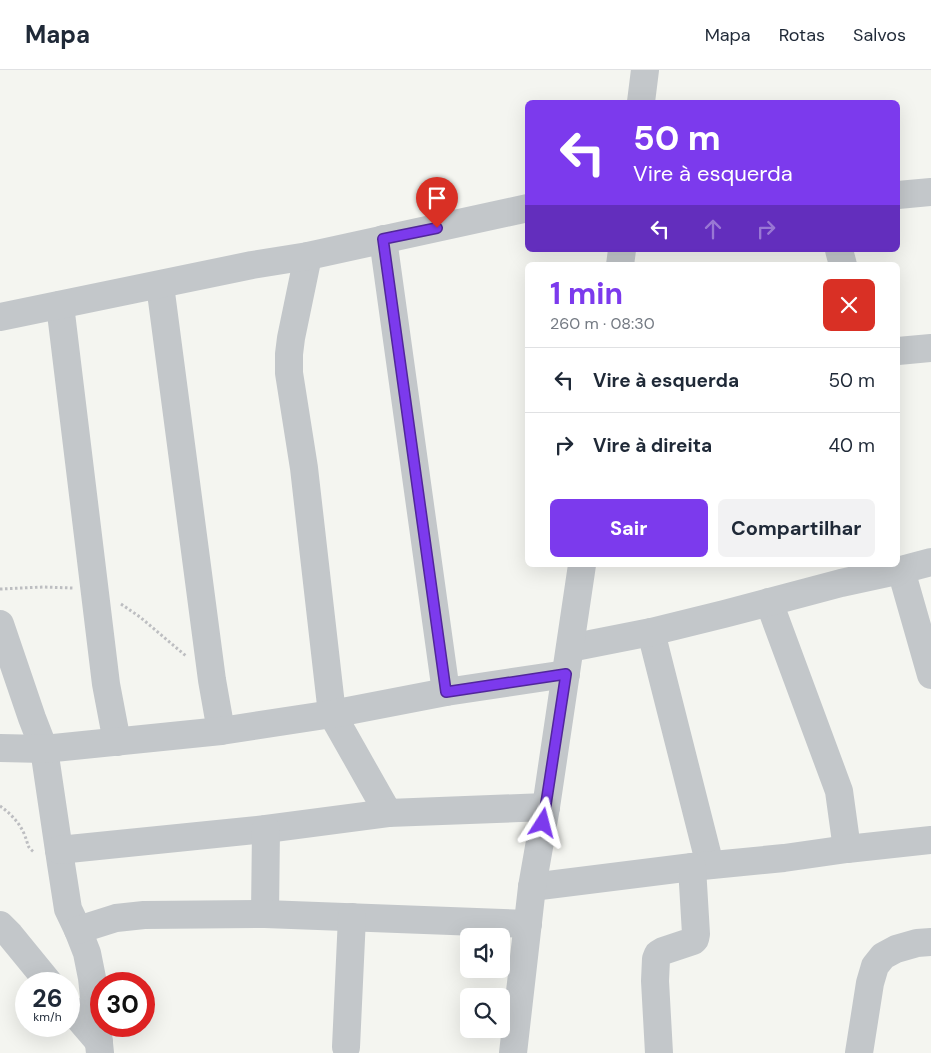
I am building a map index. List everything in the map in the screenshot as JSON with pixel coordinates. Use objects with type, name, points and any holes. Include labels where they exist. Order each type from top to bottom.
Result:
[{"type":"street","points":[[641,100],[645,70]]},
{"type":"street","points":[[900,195],[931,192]]},
{"type":"street","points":[[0,317],[252,265],[308,256],[525,209]]},
{"type":"street","points":[[383,239],[446,692]]},
{"type":"street","points":[[308,256],[291,338],[289,373],[304,468],[332,714],[388,813]]},
{"type":"street","points":[[160,285],[211,670],[222,731]]},
{"type":"street","points":[[60,305],[106,684],[117,742]]},
{"type":"street","points":[[900,351],[931,348]]},
{"type":"street","points":[[570,648],[651,632],[931,562]]},
{"type":"street","points":[[513,1053],[532,887],[582,567]]},
{"type":"street","points":[[901,570],[931,674]]},
{"type":"street","points":[[769,602],[839,791],[847,849]]},
{"type":"street","points":[[0,624],[44,749],[68,910],[78,930],[91,972]]},
{"type":"street","points":[[651,632],[701,866],[695,939],[663,951],[658,954],[656,959],[655,981],[659,1053]]},
{"type":"street","points":[[0,748],[44,749],[222,731],[332,714],[446,692],[566,674]]},
{"type":"street","points":[[60,857],[388,813],[546,806]]},
{"type":"street","points":[[266,829],[266,914]]},
{"type":"street","points":[[532,887],[931,840]]},
{"type":"street","points":[[78,930],[116,918],[144,915],[266,914],[528,924]]},
{"type":"street","points":[[346,1047],[352,917]]},
{"type":"street","points":[[0,925],[40,972]]},
{"type":"street","points":[[859,1053],[870,983],[875,966],[883,956],[896,949],[917,943],[931,942]]},
{"type":"street","points":[[80,993],[90,981]]},
{"type":"street","points":[[80,1022],[99,1048]]},
{"type":"path","points":[[0,806],[11,814],[19,825],[26,836],[28,848],[38,856],[48,860],[60,857]]},
{"type":"route","points":[[437,228],[383,239],[446,692],[566,674],[543,823]]}]
